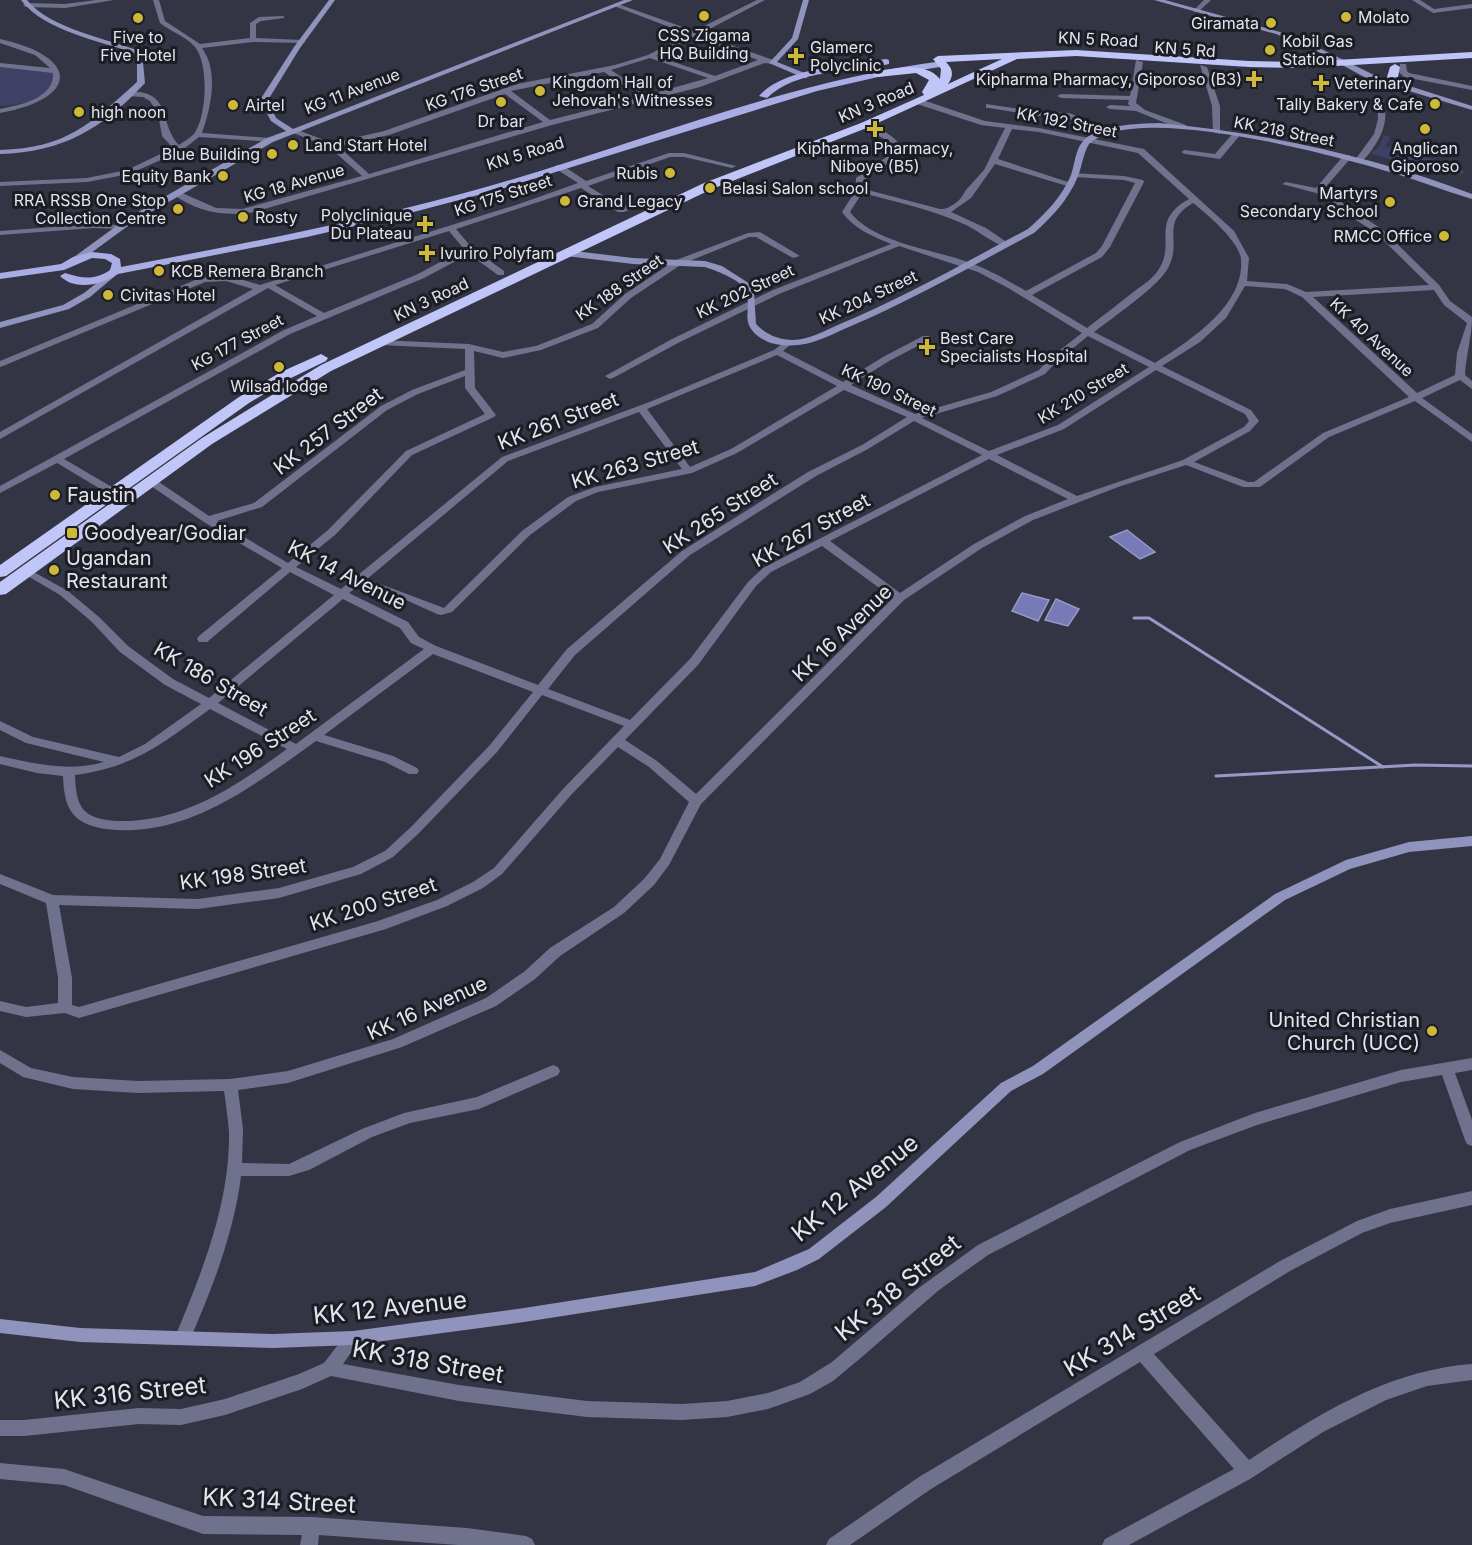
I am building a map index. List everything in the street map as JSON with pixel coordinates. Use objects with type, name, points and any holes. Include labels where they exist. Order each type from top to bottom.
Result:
[{"type":"highway","points":[[1310,65],[1321,60],[1320,50]]},
{"type":"highway","name":"KN 5 Road","points":[[957,60],[1076,53],[1249,64],[1310,65]]},
{"type":"highway","points":[[1310,65],[1472,55]]},
{"type":"highway","name":"KN 5 Rd","points":[[1012,59],[1067,58],[1284,71],[1357,70]]},
{"type":"highway","points":[[941,61],[1012,59]]},
{"type":"highway","name":"KN 3 Road","points":[[0,572],[244,400],[286,375],[644,206],[923,97],[1012,59]]},
{"type":"highway","points":[[957,60],[961,71],[959,82]]},
{"type":"highway","points":[[1357,70],[1472,60]]},
{"type":"highway","name":"KN 3 Road","points":[[0,590],[207,441],[304,381],[737,168],[865,125],[923,97],[946,80],[946,68],[941,61]]},
{"type":"highway","points":[[1396,87],[1392,77],[1399,66]]},
{"type":"highway","points":[[878,74],[913,70],[927,73],[935,80],[923,97]]},
{"type":"highway","points":[[286,375],[304,381]]},
{"type":"main road","name":"KN 5 Road","points":[[113,265],[395,207],[686,123],[764,96],[916,61],[941,61]]},
{"type":"main road","points":[[764,96],[776,86],[804,76],[887,62],[916,61]]},
{"type":"main road","points":[[878,74],[941,61]]},
{"type":"main road","name":"KN 5 Road","points":[[113,265],[242,248],[377,218],[495,187],[764,103],[878,74]]},
{"type":"main road","points":[[0,276],[65,272],[81,282],[98,280],[113,265],[92,255],[76,259],[65,272],[0,283]]},
{"type":"street","points":[[25,3],[73,5],[111,0]]},
{"type":"street","points":[[0,184],[54,183],[108,177],[142,168],[197,135],[204,119],[210,70],[198,46],[162,22],[156,0]]},
{"type":"street","points":[[332,0],[264,100],[267,111],[275,124],[332,145],[368,177]]},
{"type":"street","name":"KG 11 Avenue","points":[[76,259],[120,227],[270,140],[630,0]]},
{"type":"street","name":"KG 176 Street","points":[[332,145],[407,126],[506,91],[606,69],[650,56],[762,0]]},
{"type":"street","points":[[769,62],[795,39],[806,0]]},
{"type":"street","points":[[1157,0],[1278,33],[1320,50],[1396,87],[1472,108]]},
{"type":"street","points":[[1196,11],[1208,0]]},
{"type":"street","points":[[1415,0],[1433,11],[1472,6]]},
{"type":"street","points":[[25,3],[50,20],[140,53],[141,83],[146,95],[159,107],[166,136],[178,148]]},
{"type":"street","points":[[616,5],[804,76]]},
{"type":"street","points":[[253,40],[253,23],[256,20],[282,17]]},
{"type":"street","points":[[198,46],[253,40],[302,42]]},
{"type":"street","points":[[0,41],[32,51],[46,60],[56,71],[56,81],[47,96],[22,107],[0,111]]},
{"type":"street","points":[[650,56],[717,79]]},
{"type":"street","name":"KG 18 Avenue","points":[[177,194],[218,213],[237,213],[549,123],[647,99],[769,62]]},
{"type":"street","points":[[1135,109],[1132,98],[1137,85],[1139,62]]},
{"type":"street","points":[[0,65],[56,71]]},
{"type":"street","points":[[1399,66],[1407,75],[1472,88]]},
{"type":"street","points":[[1203,67],[1216,106],[1216,132]]},
{"type":"street","points":[[606,69],[647,99]]},
{"type":"street","points":[[0,152],[33,151],[64,141],[101,119],[141,83]]},
{"type":"street","points":[[506,91],[549,123]]},
{"type":"street","points":[[129,94],[146,95]]},
{"type":"street","points":[[1061,96],[1132,98]]},
{"type":"street","name":"KK 192 Street","points":[[923,97],[971,120],[1141,151],[1236,238],[1245,258],[1242,283]]},
{"type":"street","points":[[1359,160],[1378,137],[1382,117],[1380,101]]},
{"type":"street","points":[[989,106],[1039,114],[1065,115],[1081,122],[1098,134]]},
{"type":"street","points":[[1110,107],[1135,109],[1183,127]]},
{"type":"street","name":"KK 16 Avenue","points":[[0,1056],[27,1072],[73,1083],[138,1087],[230,1085],[288,1077],[346,1061],[406,1040],[491,1002],[530,975],[555,952],[619,910],[649,882],[670,853],[696,801],[900,598],[1002,531],[1076,499],[1186,462],[1247,429],[1254,421],[1248,412],[1088,332],[966,264],[898,244],[868,231],[848,217],[846,212],[860,190],[859,180],[862,176],[902,150],[891,139],[865,125]]},
{"type":"street","name":"KK 218 Street","points":[[1088,140],[1112,127],[1133,125],[1183,127],[1237,134],[1359,160],[1472,196]]},
{"type":"street","points":[[944,212],[968,196],[994,161],[1010,126]]},
{"type":"street","points":[[1185,152],[1217,158],[1237,134]]},
{"type":"street","points":[[197,135],[270,140]]},
{"type":"street","name":"KK 204 Street","points":[[780,346],[810,340],[881,310],[1031,231],[1049,215],[1070,184],[1088,140]]},
{"type":"street","name":"KG 175 Street","points":[[0,436],[264,286],[676,153],[737,168]]},
{"type":"street","points":[[1319,191],[1347,157]]},
{"type":"street","points":[[994,161],[1070,184]]},
{"type":"street","points":[[559,167],[621,210],[639,203],[644,206]]},
{"type":"street","points":[[1024,295],[1099,255],[1107,247],[1140,182],[1118,177],[1075,175]]},
{"type":"street","points":[[1286,184],[1319,191],[1380,232],[1436,287],[1447,303],[1472,321],[1462,353],[1460,376]]},
{"type":"street","points":[[860,190],[891,197],[935,212],[944,212],[983,230],[1005,245]]},
{"type":"street","name":"KK 265 Street","points":[[539,690],[572,652],[686,553],[812,474],[865,447],[914,417],[994,394],[1042,372],[1159,276],[1170,258],[1171,219],[1178,209],[1192,200]]},
{"type":"street","points":[[0,233],[93,226],[120,227]]},
{"type":"street","points":[[450,227],[469,250],[501,273]]},
{"type":"street","name":"KK 188 Street","points":[[380,342],[469,347],[511,355],[567,338],[595,326],[628,296],[679,262],[752,234],[757,234],[796,256]]},
{"type":"street","points":[[0,325],[66,307],[87,295],[113,265],[100,240]]},
{"type":"street","name":"KK 202 Street","points":[[610,376],[796,283],[898,244]]},
{"type":"street","name":"KG 177 Street","points":[[0,490],[277,337],[421,276],[469,250]]},
{"type":"street","name":"KK 190 Street","points":[[566,254],[712,266],[738,278],[750,292],[752,324],[765,337],[842,385],[914,417],[1076,499]]},
{"type":"street","points":[[0,364],[203,280],[226,278],[264,286],[323,316]]},
{"type":"street","points":[[81,282],[87,295]]},
{"type":"street","name":"KK 40 Avenue","points":[[1242,283],[1287,287],[1305,295],[1414,396],[1472,439]]},
{"type":"street","name":"KK 210 Street","points":[[989,456],[1061,427],[1197,340],[1223,316],[1242,283]]},
{"type":"street","points":[[1305,295],[1436,287]]},
{"type":"street","name":"KK 263 Street","points":[[358,579],[444,612],[526,533],[549,513],[572,499],[595,490],[688,471],[734,451],[801,413],[842,385],[926,338]]},
{"type":"street","name":"KK 261 Street","points":[[120,761],[149,747],[210,703],[505,459],[641,408],[780,346]]},
{"type":"street","points":[[203,639],[332,532],[408,453],[490,415],[470,388],[469,347]]},
{"type":"street","name":"KK 257 Street","points":[[208,520],[258,505],[384,408],[415,392],[470,371]]},
{"type":"street","points":[[1186,462],[1247,485],[1256,485],[1326,435],[1447,384],[1460,376]]},
{"type":"street","points":[[1460,376],[1472,386]]},
{"type":"street","points":[[641,408],[688,471]]},
{"type":"street","name":"KK 267 Street","points":[[632,725],[694,662],[752,584],[767,570],[989,456]]},
{"type":"street","points":[[58,459],[113,492]]},
{"type":"street","name":"KK 14 Avenue","points":[[152,482],[208,520],[288,567],[404,625],[415,640],[432,649],[632,725]]},
{"type":"street","points":[[823,541],[900,598]]},
{"type":"street","name":"KK 186 Street","points":[[26,572],[64,593],[124,649],[170,682],[296,749]]},
{"type":"street","name":"KK 196 Street","points":[[69,772],[69,792],[77,814],[92,823],[122,825],[161,820],[193,812],[240,788],[355,709],[432,649]]},
{"type":"street","name":"KK 198 Street","points":[[52,900],[198,904],[279,893],[357,871],[389,854],[415,830],[494,749],[539,690]]},
{"type":"street","points":[[0,725],[30,740],[120,761]]},
{"type":"street","name":"KK 200 Street","points":[[0,1006],[26,1012],[65,1008],[79,1012],[381,925],[442,903],[478,885],[498,871],[567,792],[632,725]]},
{"type":"street","points":[[315,736],[343,748],[388,757],[412,771]]},
{"type":"street","points":[[618,741],[653,764],[696,801]]},
{"type":"street","points":[[0,760],[37,769],[69,772],[98,768],[120,761]]},
{"type":"street","name":"KK 12 Avenue","points":[[0,1326],[80,1335],[273,1341],[353,1338],[525,1316],[755,1279],[813,1254],[881,1202],[1006,1088],[1038,1070],[1280,897],[1346,865],[1410,847],[1472,841]]},
{"type":"street","points":[[0,879],[52,900],[65,978],[65,1008]]},
{"type":"street","name":"KK 318 Street","points":[[330,1368],[372,1379],[517,1402],[614,1411],[689,1411],[769,1401],[804,1389],[842,1366],[926,1290],[983,1250],[1185,1146],[1255,1119],[1354,1088],[1446,1067],[1472,1064]]},
{"type":"street","points":[[1446,1067],[1472,1140]]},
{"type":"street","points":[[234,1169],[289,1170],[304,1165],[367,1133],[409,1117],[479,1103],[553,1071]]},
{"type":"street","points":[[183,1337],[216,1258],[232,1194],[236,1134],[230,1085]]},
{"type":"street","name":"KK 314 Street","points":[[835,1545],[925,1483],[1285,1266],[1357,1228],[1390,1216],[1472,1198]]},
{"type":"street","points":[[330,1368],[353,1338]]},
{"type":"street","points":[[1143,1353],[1247,1471]]},
{"type":"street","name":"KK 316 Street","points":[[0,1428],[24,1428],[139,1416],[181,1417],[236,1403],[303,1381],[330,1368]]},
{"type":"street","points":[[1111,1545],[1247,1471],[1297,1437],[1405,1384],[1436,1376],[1472,1372]]},
{"type":"street","name":"KK 314 Street","points":[[0,1471],[64,1477],[203,1525],[312,1526],[467,1537],[526,1545]]},
{"type":"street","points":[[309,1545],[312,1526]]},
{"type":"shaded area","points":[[0,66],[55,70],[51,94],[20,104],[0,106]]},
{"type":"shaded area","points":[[1384,135],[1391,137],[1385,146],[1440,161],[1466,172],[1458,175],[1440,172],[1371,154],[1380,145]]},
{"type":"shaded area","points":[[1127,530],[1155,552],[1140,559],[1110,537]]},
{"type":"shaded area","points":[[1022,593],[1049,600],[1038,621],[1012,611]]},
{"type":"shaded area","points":[[1056,599],[1079,609],[1068,626],[1045,620]]},
{"type":"waterway","points":[[1134,618],[1149,618],[1383,767]]},
{"type":"waterway","points":[[1383,767],[1472,766]]},
{"type":"waterway","points":[[1216,776],[1383,767]]},
{"type":"place","name":"CSS Zigama HQ Building","points":[[704,16]]},
{"type":"place","name":"Molato","points":[[1346,17]]},
{"type":"place","name":"Five to Five Hotel","points":[[138,18]]},
{"type":"place","name":"Giramata","points":[[1271,23]]},
{"type":"place","name":"Kobil Gas Station","points":[[1270,50]]},
{"type":"place","name":"Glamerc Polyclinic","points":[[796,56]]},
{"type":"place","name":"Kipharma Pharmacy, Giporoso (B3)","points":[[1254,79]]},
{"type":"place","name":"Veterinary","points":[[1321,83]]},
{"type":"place","name":"Kingdom Hall of Jehovah's Witnesses","points":[[540,91]]},
{"type":"place","name":"Dr bar","points":[[501,102]]},
{"type":"place","name":"Tally Bakery & Cafe","points":[[1435,104]]},
{"type":"place","name":"Airtel","points":[[233,105]]},
{"type":"place","name":"high noon","points":[[79,112]]},
{"type":"place","name":"Kipharma Pharmacy, Niboye (B5)","points":[[875,129]]},
{"type":"place","name":"Anglican Giporoso","points":[[1425,129]]},
{"type":"place","name":"Land Start Hotel","points":[[293,145]]},
{"type":"place","name":"Blue Building","points":[[272,154]]},
{"type":"place","name":"Rubis","points":[[670,173]]},
{"type":"place","name":"Equity Bank","points":[[223,176]]},
{"type":"place","name":"Belasi Salon school","points":[[710,188]]},
{"type":"place","name":"Grand Legacy","points":[[565,201]]},
{"type":"place","name":"Martyrs Secondary School","points":[[1390,202]]},
{"type":"place","name":"RRA RSSB One Stop Collection Centre","points":[[178,209]]},
{"type":"place","name":"Rosty","points":[[243,217]]},
{"type":"place","name":"Polyclinique Du Plateau","points":[[425,224]]},
{"type":"place","name":"RMCC Office","points":[[1444,236]]},
{"type":"place","name":"Ivuriro Polyfam","points":[[427,253]]},
{"type":"place","name":"KCB Remera Branch","points":[[159,271]]},
{"type":"place","name":"Civitas Hotel","points":[[108,295]]},
{"type":"place","name":"Best Care Specialists Hospital","points":[[927,347]]},
{"type":"place","name":"Wilsad lodge","points":[[279,367]]},
{"type":"place","name":"Faustin","points":[[55,495]]},
{"type":"place","name":"Goodyear/Godiar","points":[[72,533]]},
{"type":"place","name":"Ugandan Restaurant","points":[[54,570]]},
{"type":"place","name":"United Christian Church (UCC)","points":[[1432,1031]]}]
